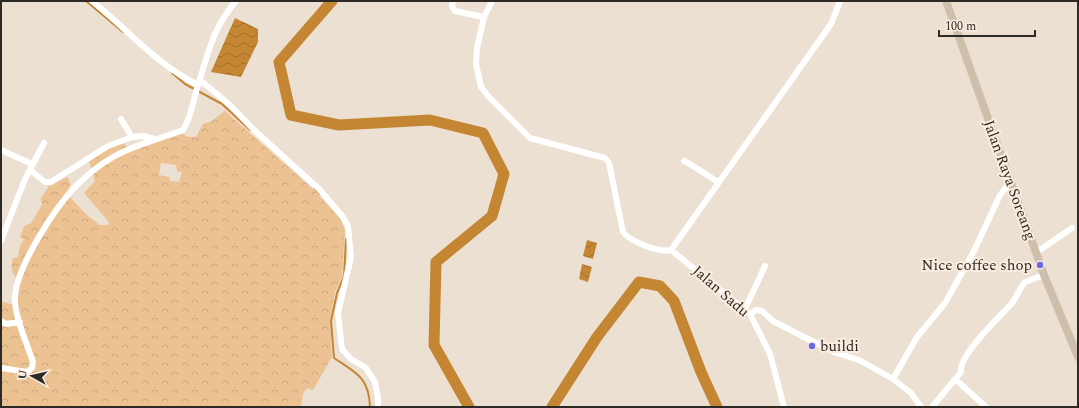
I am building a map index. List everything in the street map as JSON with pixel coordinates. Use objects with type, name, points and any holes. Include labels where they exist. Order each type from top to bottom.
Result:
[{"type":"main road","name":"Jalan Raya Soreang","points":[[946,1],[1044,275],[1078,357]]},
{"type":"street","points":[[92,1],[120,23],[162,62],[179,75],[198,84],[230,105],[253,129],[319,189],[343,217],[348,226],[351,257],[338,313],[342,349],[351,359],[366,368],[375,382],[378,407]]},
{"type":"street","points":[[1,368],[27,372],[32,368],[33,362],[16,309],[15,295],[19,278],[25,263],[48,224],[74,188],[95,169],[114,156],[154,139],[183,130],[190,115],[207,50],[225,14],[236,1]]},
{"type":"street","points":[[453,1],[452,6],[455,11],[484,17]]},
{"type":"street","points":[[492,1],[484,17],[479,36],[476,64],[481,87],[530,138],[605,158],[609,163],[623,232],[630,238],[660,251],[671,250],[830,24],[840,1]]},
{"type":"street","points":[[121,119],[132,137]]},
{"type":"street","points":[[1,150],[31,167],[45,182],[51,182],[108,146],[132,137],[143,136],[154,139]]},
{"type":"street","points":[[1,241],[31,167],[44,143]]},
{"type":"street","points":[[684,162],[690,164],[718,182]]},
{"type":"street","points":[[893,379],[917,337],[945,303],[972,253],[1000,195],[1011,181]]},
{"type":"street","points":[[1037,252],[1072,228]]},
{"type":"street","name":"Jalan Sadu","points":[[671,250],[750,314],[770,354],[784,407]]},
{"type":"street","points":[[745,309],[765,266]]},
{"type":"street","points":[[932,407],[961,372],[960,366],[964,359],[979,339],[1013,302],[1025,282],[1044,275]]},
{"type":"street","points":[[750,314],[756,310],[762,311],[773,321],[796,333],[834,352],[859,360],[893,379],[911,393],[921,407]]},
{"type":"street","points":[[1,321],[6,324],[20,322]]},
{"type":"street","points":[[955,379],[986,407]]},
{"type":"green space","points":[[225,111],[313,189],[340,218],[345,230],[342,276],[335,292],[330,321],[332,357],[313,390],[307,388],[303,394],[301,407],[1,407],[1,301],[17,306],[20,282],[12,271],[13,258],[18,257],[20,246],[24,239],[20,237],[24,226],[31,223],[42,205],[41,198],[49,186],[67,177],[71,184],[66,193],[88,216],[100,225],[108,225],[109,222],[84,193],[95,181],[89,161],[109,147],[123,142],[130,152],[181,133],[188,137],[196,137],[203,124],[212,121]],"holes":[[[161,163],[176,165],[177,171],[182,172],[179,182],[170,181],[169,177],[159,175]]]},
{"type":"water","points":[[235,18],[258,29],[258,42],[241,77],[211,72]]},
{"type":"water","points":[[587,240],[597,243],[593,259],[583,256]]},
{"type":"water","points":[[582,264],[592,267],[588,282],[579,279]]},
{"type":"waterway","points":[[86,1],[123,32]]},
{"type":"waterway","points":[[332,1],[279,62],[291,115],[339,125],[430,120],[483,133],[504,174],[492,216],[436,262],[434,345],[469,407]]},
{"type":"waterway","points":[[172,73],[185,84],[222,104],[250,130]]},
{"type":"waterway","points":[[314,188],[321,195]]},
{"type":"waterway","points":[[346,239],[344,276],[337,293],[331,321],[334,358],[355,372],[364,382],[369,397],[370,407]]},
{"type":"waterway","points":[[552,407],[597,337],[639,282],[660,286],[674,301],[701,372],[717,407]]},
{"type":"place","name":"Nice coffee shop","points":[[1040,265]]},
{"type":"place","name":"buildi","points":[[812,346]]}]
